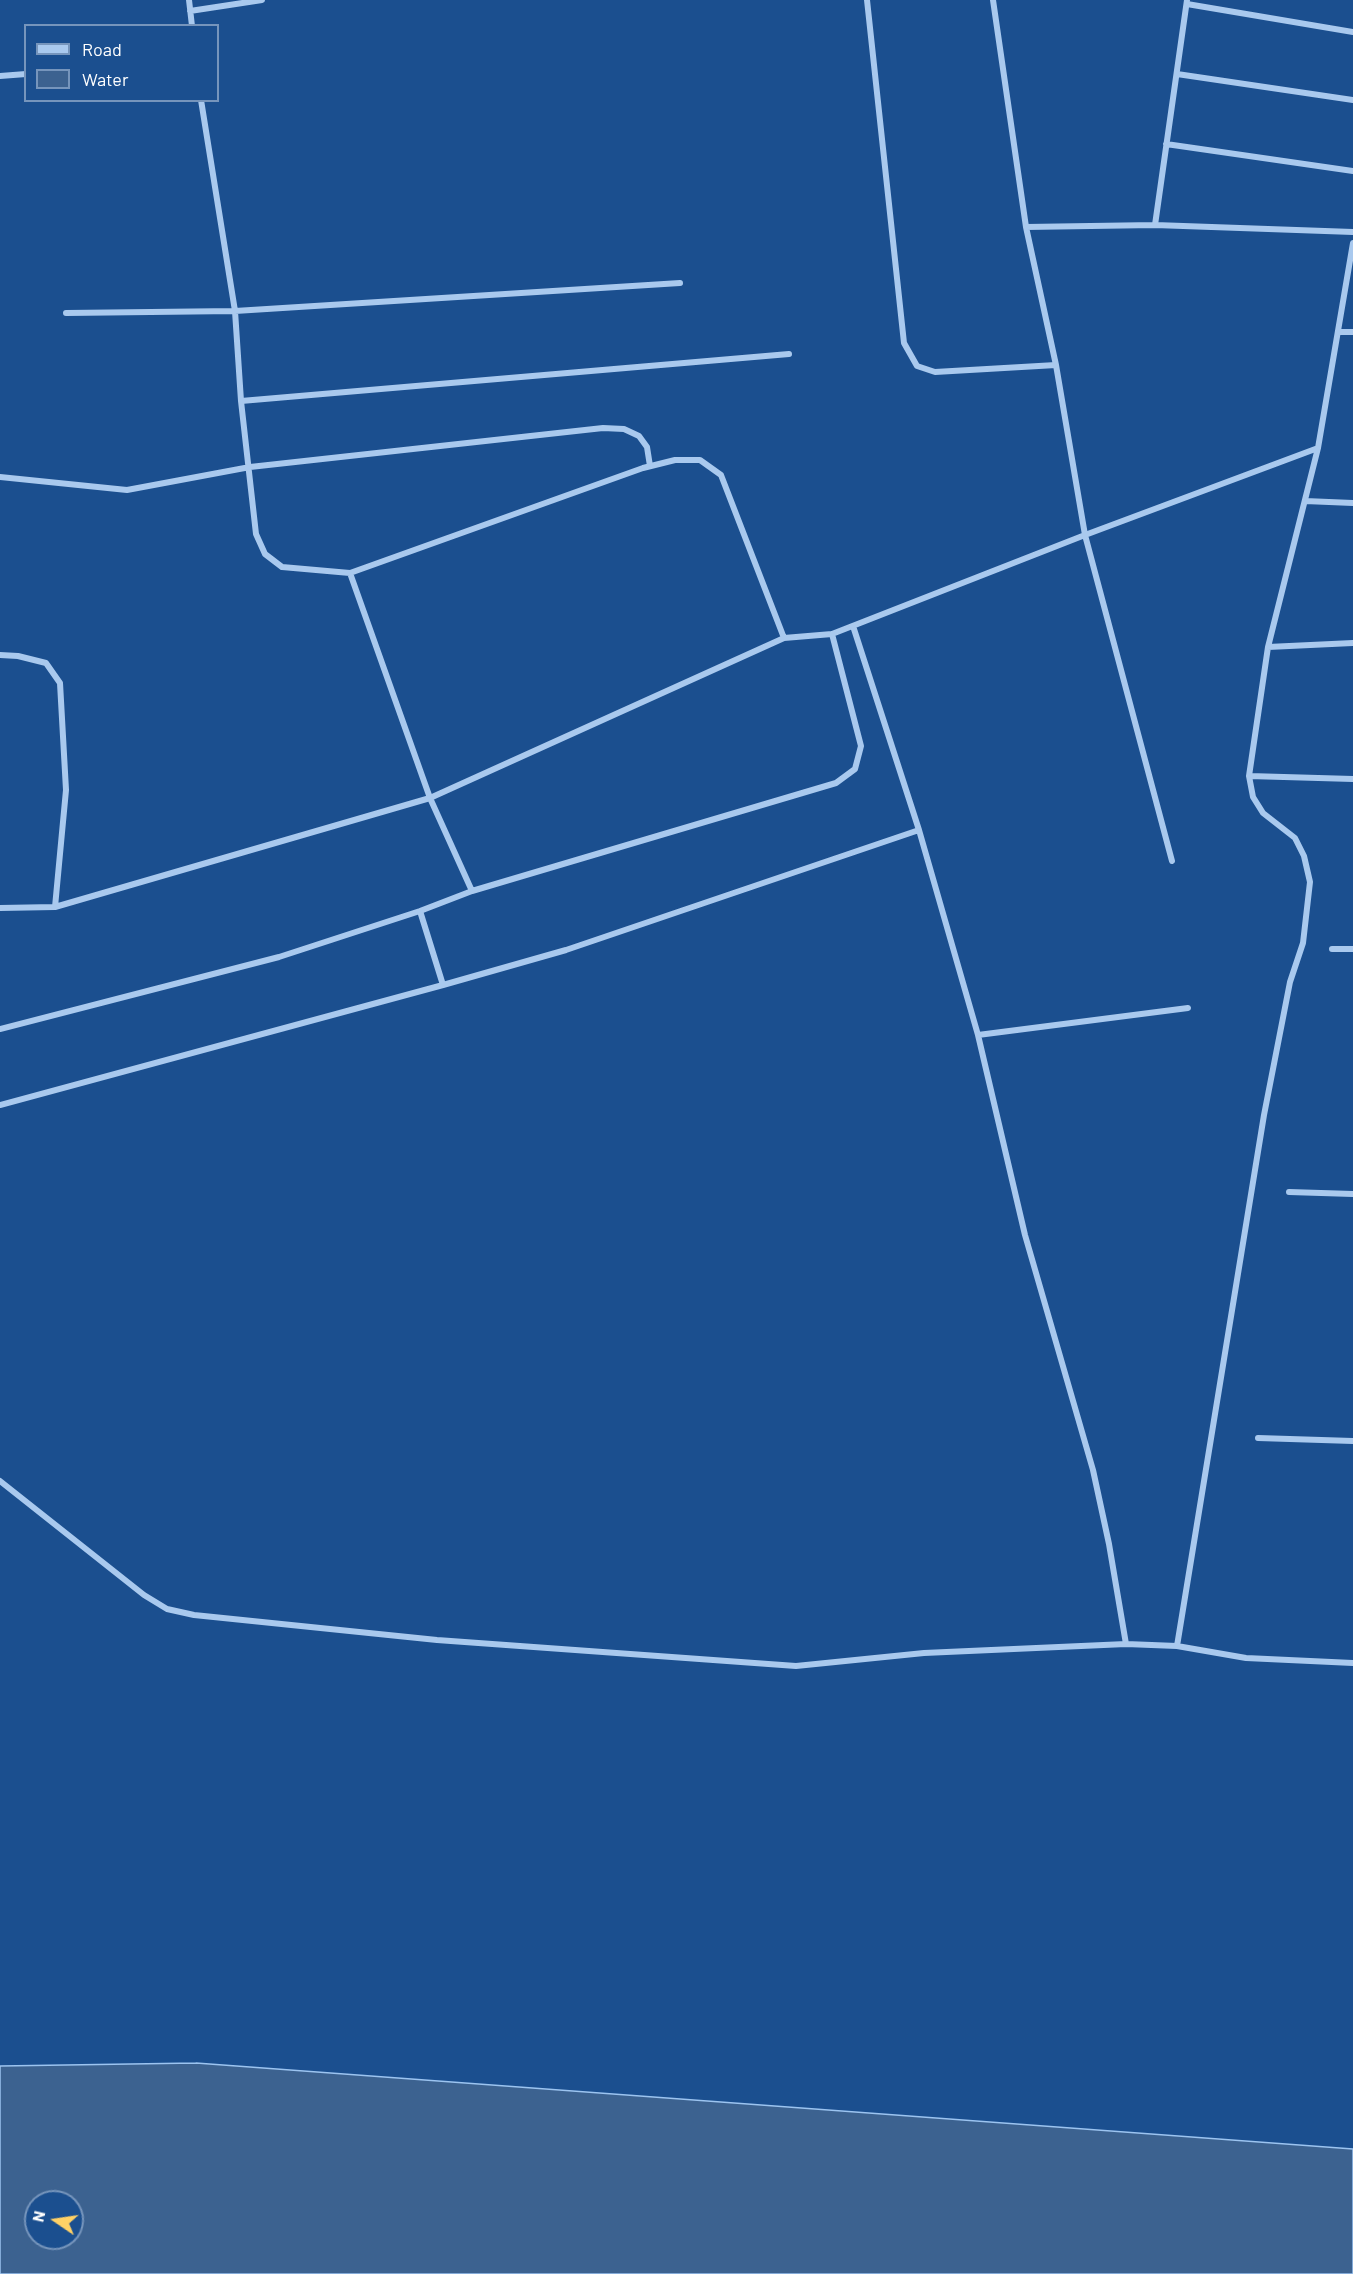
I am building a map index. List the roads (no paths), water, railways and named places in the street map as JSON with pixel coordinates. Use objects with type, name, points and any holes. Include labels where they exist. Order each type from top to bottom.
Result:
[{"type":"street","points":[[189,0],[192,24]]},
{"type":"street","points":[[190,11],[262,0]]},
{"type":"street","points":[[867,0],[904,343],[917,366],[935,372],[1056,365]]},
{"type":"street","points":[[993,0],[1026,227],[1056,365],[1085,535],[1172,861]]},
{"type":"street","points":[[1155,225],[1187,2],[1353,32]]},
{"type":"street","points":[[0,76],[24,74]]},
{"type":"street","points":[[1176,74],[1353,100]]},
{"type":"street","points":[[201,102],[235,311],[241,401],[256,534],[265,554],[282,567],[350,573],[650,466],[675,460],[700,460],[721,475],[784,638]]},
{"type":"street","points":[[1166,144],[1353,171]]},
{"type":"street","points":[[1026,227],[1155,225],[1353,232]]},
{"type":"street","points":[[1177,1646],[1264,1115],[1290,982],[1302,943],[1310,882],[1304,856],[1295,838],[1263,813],[1253,797],[1250,776],[1268,647],[1318,448],[1353,243]]},
{"type":"street","points":[[66,313],[235,311],[681,284]]},
{"type":"street","points":[[1338,332],[1353,332]]},
{"type":"street","points":[[241,401],[789,354]]},
{"type":"street","points":[[0,477],[127,490],[250,467],[603,428],[624,429],[639,436],[647,447],[650,466]]},
{"type":"street","points":[[0,908],[55,907],[430,798],[784,638],[832,634],[1085,535],[1318,448]]},
{"type":"street","points":[[1305,501],[1353,503]]},
{"type":"street","points":[[350,573],[430,798],[472,891]]},
{"type":"street","points":[[853,626],[919,830],[978,1035],[1025,1235],[1093,1470],[1126,1644]]},
{"type":"street","points":[[0,1029],[279,957],[420,911],[472,891],[836,783],[855,769],[861,746],[832,634]]},
{"type":"street","points":[[1268,647],[1353,644]]},
{"type":"street","points":[[0,655],[18,656],[46,663],[60,683],[66,790],[55,907]]},
{"type":"street","points":[[1250,776],[1353,779]]},
{"type":"street","points":[[0,1105],[566,950],[919,830]]},
{"type":"street","points":[[420,911],[443,985]]},
{"type":"street","points":[[1332,950],[1353,949]]},
{"type":"street","points":[[978,1035],[1188,1008]]},
{"type":"street","points":[[1289,1192],[1353,1194]]},
{"type":"street","points":[[1257,1438],[1353,1441]]},
{"type":"street","points":[[0,1481],[144,1595],[167,1609],[194,1615],[437,1640],[796,1666],[924,1653],[1126,1644],[1177,1646],[1246,1658],[1353,1663]]},
{"type":"water","points":[[196,2063],[1353,2149],[1353,2274],[0,2274],[0,2066]]}]
